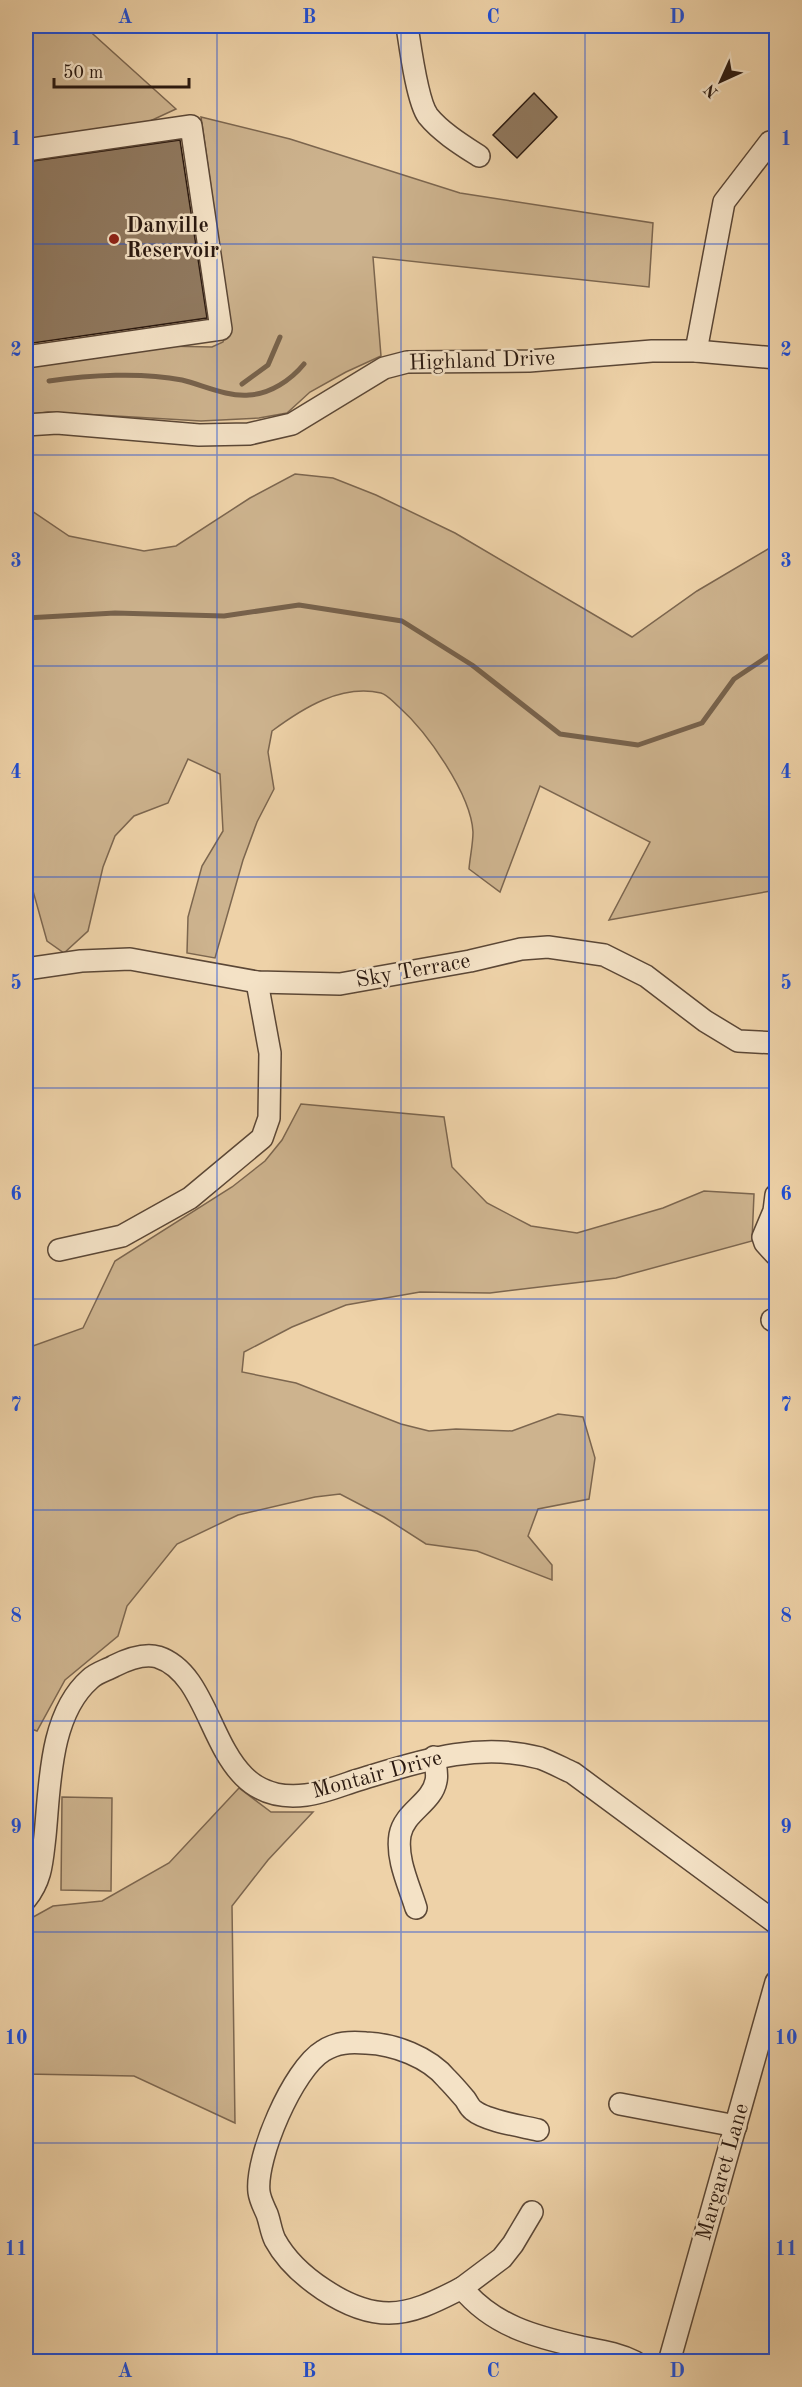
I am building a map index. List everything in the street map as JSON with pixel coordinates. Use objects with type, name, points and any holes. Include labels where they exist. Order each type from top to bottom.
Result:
[{"type":"street","points":[[407,26],[412,64],[427,114],[460,144],[479,156]]},
{"type":"street","points":[[26,150],[191,126],[221,328],[26,357]]},
{"type":"street","points":[[696,351],[724,202],[770,142]]},
{"type":"street","name":"Highland Drive","points":[[26,425],[57,423],[199,435],[249,434],[292,424],[384,368],[407,362],[529,361],[652,351],[696,351],[777,358]]},
{"type":"street","name":"Sky Terrace","points":[[26,969],[81,961],[130,959],[257,982],[340,984],[470,961],[521,949],[548,947],[604,955],[646,976],[705,1020],[738,1041],[777,1043]]},
{"type":"street","points":[[59,1250],[122,1236],[190,1198],[262,1138],[268,1118],[270,1053],[257,982]]},
{"type":"street","points":[[777,1195],[774,1211],[763,1237],[765,1243],[777,1255]]},
{"type":"street","name":"Montair Drive","points":[[26,1899],[36,1886],[41,1866],[55,1742],[74,1699],[91,1678],[117,1664],[139,1656],[157,1657],[176,1668],[191,1687],[234,1765],[248,1780],[274,1794],[306,1795],[434,1757],[503,1752],[541,1759],[573,1773],[777,1923]]},
{"type":"street","points":[[416,1908],[402,1861],[399,1845],[400,1832],[405,1821],[432,1791],[436,1783],[434,1757]]},
{"type":"street","name":"Margaret Lane","points":[[669,2361],[777,1982]]},
{"type":"street","points":[[532,2212],[502,2258],[462,2288],[432,2303],[389,2313],[355,2307],[334,2296],[296,2268],[274,2238],[259,2194],[259,2176],[264,2154],[287,2097],[306,2067],[321,2052],[341,2042],[369,2043],[406,2052],[435,2066],[473,2111],[538,2130]]},
{"type":"street","points":[[620,2104],[736,2127]]},
{"type":"street","points":[[462,2288],[475,2304],[516,2329],[583,2347],[618,2353],[635,2361]]},
{"type":"shaded area","points":[[26,26],[84,26],[176,109],[148,122],[26,140]]},
{"type":"shaded area","points":[[201,117],[290,139],[460,193],[653,223],[649,287],[373,257],[381,356],[310,392],[287,413],[259,418],[201,421],[48,412],[26,415],[26,366],[165,346],[212,347],[223,342],[230,321]]},
{"type":"shaded area","points":[[295,474],[333,478],[376,495],[455,533],[632,637],[697,591],[768,549],[776,548],[776,890],[609,920],[650,842],[540,786],[500,892],[469,869],[473,841],[470,817],[456,782],[434,748],[410,718],[386,695],[366,691],[351,692],[310,706],[272,731],[268,752],[274,789],[257,822],[243,860],[215,958],[187,953],[188,917],[202,866],[223,831],[220,774],[188,759],[168,803],[134,816],[115,836],[103,867],[88,931],[64,953],[47,941],[33,891],[31,851],[26,845],[26,507],[69,536],[144,551],[176,546],[250,498]]},
{"type":"shaded area","points":[[301,1104],[444,1117],[452,1167],[487,1203],[531,1226],[577,1233],[663,1208],[704,1191],[754,1194],[752,1241],[616,1278],[490,1293],[420,1292],[346,1305],[292,1327],[244,1352],[242,1372],[296,1383],[401,1424],[429,1431],[456,1429],[512,1431],[558,1414],[583,1417],[595,1458],[589,1499],[538,1509],[528,1536],[552,1565],[552,1580],[477,1551],[426,1544],[384,1517],[340,1494],[315,1497],[238,1515],[177,1544],[127,1606],[118,1636],[65,1680],[37,1731],[26,1727],[26,1346],[33,1346],[83,1328],[115,1261],[232,1187],[265,1161],[282,1140]]},
{"type":"shaded area","points":[[239,1788],[271,1812],[313,1812],[268,1860],[232,1906],[235,2123],[134,2076],[26,2074],[26,1921],[53,1906],[102,1901],[169,1863]]},
{"type":"shaded area","points":[[62,1797],[112,1798],[111,1891],[61,1890]]},
{"type":"building","points":[[534,93],[557,117],[517,158],[493,135]]},
{"type":"building","name":"Danville Reservoir","points":[[180,140],[207,318],[26,344],[26,162]]},
{"type":"waterway","points":[[242,384],[268,365],[280,337]]},
{"type":"waterway","points":[[49,381],[98,376],[150,376],[182,380],[232,394],[249,395],[265,392],[280,385],[304,364]]},
{"type":"waterway","points":[[26,618],[115,613],[224,616],[299,605],[402,621],[472,665],[560,734],[638,745],[702,723],[734,679],[776,651]]},
{"type":"place","name":"Danville Reservoir","points":[[114,239]]}]
